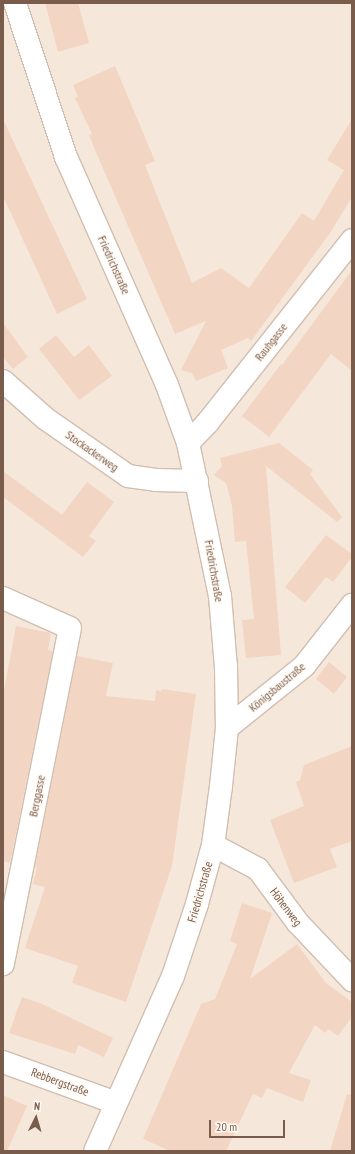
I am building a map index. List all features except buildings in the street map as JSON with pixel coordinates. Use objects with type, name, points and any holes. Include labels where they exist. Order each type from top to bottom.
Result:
[{"type":"street","name":"Friedrichstraße","points":[[15,3],[66,157],[167,385],[188,443],[220,596],[226,667],[227,728],[222,786],[213,845],[197,904],[173,976],[95,1151]]},
{"type":"street","name":"Rauhgasse","points":[[188,443],[208,422],[352,240]]},
{"type":"street","name":"Stockackerweg","points":[[3,381],[46,419],[128,476],[156,480],[197,481]]},
{"type":"street","name":"Berggasse","points":[[3,598],[70,628],[3,964]]},
{"type":"street","name":"Königsbaustraße","points":[[227,728],[304,666],[352,605]]},
{"type":"street","name":"Höhenweg","points":[[213,845],[258,869],[298,923],[352,980]]},
{"type":"street","name":"Rebbergstraße","points":[[3,1062],[116,1103]]},
{"type":"shaded area","points":[[3,3],[352,3],[352,1151],[3,1151]]}]
